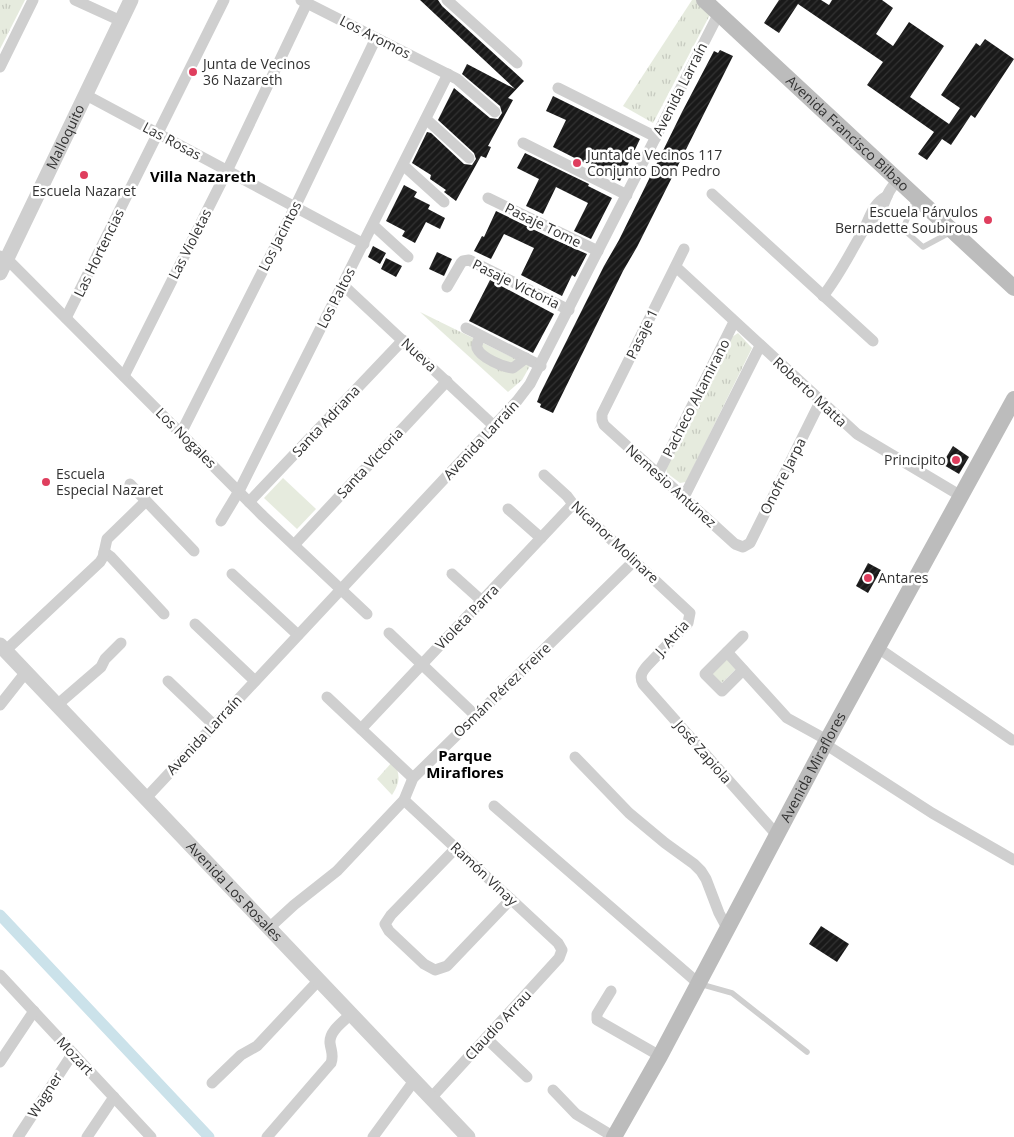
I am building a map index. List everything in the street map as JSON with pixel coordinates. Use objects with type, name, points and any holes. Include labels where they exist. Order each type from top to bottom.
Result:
[{"type":"main road","name":"Avenida Francisco Bilbao","points":[[704,0],[1014,288]]},
{"type":"main road","name":"Avenida Miraflores","points":[[614,1137],[660,1056],[826,742],[1014,399]]},
{"type":"street","points":[[0,67],[33,0]]},
{"type":"street","points":[[75,0],[121,21]]},
{"type":"street","name":"Malloquito","points":[[0,273],[3,257],[86,95],[131,0]]},
{"type":"street","name":"Las Hortencias","points":[[66,318],[224,0]]},
{"type":"street","points":[[448,0],[517,64]]},
{"type":"street","name":"Los Aromos","points":[[304,2],[457,79],[495,112]]},
{"type":"street","name":"Las Violetas","points":[[124,376],[227,171],[304,2]]},
{"type":"street","name":"Avenida Larraín","points":[[146,798],[524,393],[541,366],[719,13]]},
{"type":"street","name":"Los Jacintos","points":[[181,433],[295,207],[376,38]]},
{"type":"street","name":"Los Paltos","points":[[222,521],[364,244],[448,74]]},
{"type":"street","points":[[558,88],[656,137]]},
{"type":"street","name":"Las Rosas","points":[[86,95],[364,244]]},
{"type":"street","points":[[426,119],[469,158]]},
{"type":"street","points":[[523,143],[627,195]]},
{"type":"street","points":[[403,165],[444,202]]},
{"type":"street","points":[[823,296],[834,282],[875,205],[887,196],[897,180]]},
{"type":"street","points":[[712,194],[872,341]]},
{"type":"street","name":"Pasaje Tome","points":[[488,198],[598,252]]},
{"type":"street","points":[[373,225],[408,257]]},
{"type":"street","name":"Pasaje 1","points":[[602,420],[604,412],[684,249]]},
{"type":"street","name":"Los Nogales","points":[[3,257],[249,502],[368,614]]},
{"type":"street","name":"Pasaje Victoria","points":[[447,287],[461,263],[469,260],[569,310]]},
{"type":"street","name":"Roberto Matta","points":[[676,267],[820,402],[857,434],[962,496]]},
{"type":"street","name":"Nueva","points":[[343,285],[494,426]]},
{"type":"street","name":"Pacheco Altamirano","points":[[658,474],[734,322]]},
{"type":"street","points":[[466,328],[541,366]]},
{"type":"street","points":[[481,336],[477,348],[490,360],[513,368],[526,358]]},
{"type":"street","name":"Santa Adriana","points":[[249,502],[403,340]]},
{"type":"street","points":[[684,497],[760,346]]},
{"type":"street","name":"Santa Victoria","points":[[294,545],[447,382]]},
{"type":"street","name":"Onofre Jarpa","points":[[743,547],[750,543],[820,402]]},
{"type":"street","name":"Nemesio Antúnez","points":[[602,420],[606,427],[658,474],[738,546],[743,547]]},
{"type":"street","name":"Nicanor Molinare","points":[[544,475],[567,496],[572,504],[686,609]]},
{"type":"street","points":[[130,484],[194,551]]},
{"type":"street","points":[[3,648],[100,562],[107,539],[146,501]]},
{"type":"street","name":"Violeta Parra","points":[[361,729],[572,504]]},
{"type":"street","points":[[508,509],[541,538]]},
{"type":"street","points":[[104,552],[111,557],[164,614]]},
{"type":"street","name":"Osmán Pérez Freire","points":[[269,928],[294,904],[336,871],[404,800],[414,778],[634,561]]},
{"type":"street","points":[[232,574],[298,635]]},
{"type":"street","points":[[452,574],[482,601]]},
{"type":"street","name":"J. Atria","points":[[646,666],[688,623],[691,617],[686,609]]},
{"type":"street","points":[[195,624],[256,681]]},
{"type":"street","points":[[389,634],[476,716]]},
{"type":"street","points":[[743,670],[722,691],[705,674],[744,636]]},
{"type":"street","points":[[57,705],[101,667],[105,659],[121,643]]},
{"type":"street","name":"Avenida Los Rosales","points":[[3,648],[468,1137]]},
{"type":"street","points":[[878,648],[1012,740]]},
{"type":"street","points":[[727,652],[787,718],[932,813],[1014,860]]},
{"type":"street","name":"José Zapiola","points":[[646,666],[641,675],[643,684],[777,835]]},
{"type":"street","points":[[0,705],[26,672]]},
{"type":"street","points":[[168,681],[214,725]]},
{"type":"street","points":[[327,697],[414,778]]},
{"type":"street","points":[[575,757],[629,813],[694,864],[706,879],[727,928]]},
{"type":"street","name":"Ramón Vinay","points":[[404,800],[558,943],[562,950]]},
{"type":"street","points":[[494,806],[698,983]]},
{"type":"street","points":[[456,848],[387,920],[386,928],[403,945],[430,968],[435,970],[441,969],[447,966],[511,899]]},
{"type":"street","name":"Claudio Arrau","points":[[430,1098],[559,958],[562,950]]},
{"type":"street","name":"Mozart","points":[[0,975],[150,1137]]},
{"type":"street","points":[[212,1083],[240,1055],[257,1046],[319,980]]},
{"type":"street","points":[[611,992],[596,1018],[660,1056]]},
{"type":"street","points":[[0,1062],[34,1011]]},
{"type":"street","points":[[267,1137],[331,1063],[333,1056],[330,1044],[332,1034],[351,1014]]},
{"type":"street","points":[[486,1038],[527,1077]]},
{"type":"street","name":"Wagner","points":[[18,1137],[73,1053]]},
{"type":"street","points":[[373,1137],[414,1081]]},
{"type":"street","points":[[553,1090],[576,1114],[614,1137]]},
{"type":"street","points":[[87,1137],[114,1097]]},
{"type":"lane","points":[[916,198],[903,229],[923,247],[952,231]]},
{"type":"lane","points":[[698,983],[732,993],[807,1052]]},
{"type":"green space","points":[[0,0],[25,0],[0,49]]},
{"type":"green space","points":[[692,0],[701,0],[713,9],[653,123],[623,106]]},
{"type":"green space","points":[[420,312],[530,366],[522,380],[508,392]]},
{"type":"green space","points":[[738,333],[752,348],[686,482],[680,483],[667,473],[666,468],[732,337]]},
{"type":"green space","points":[[283,478],[316,509],[297,529],[264,498]]},
{"type":"green space","points":[[726,658],[736,669],[720,685],[710,675]]},
{"type":"green space","points":[[393,761],[398,778],[397,786],[392,795],[377,779]]},
{"type":"building","points":[[420,0],[438,0],[442,6],[524,81],[508,98],[513,100],[488,146],[491,147],[486,158],[481,156],[456,201],[444,192],[446,190],[430,179],[431,175],[412,163],[427,132],[431,133],[464,164],[472,165],[476,159],[474,153],[438,120],[454,88],[490,118],[498,119],[502,113],[500,106],[462,74],[467,64],[515,89]]},
{"type":"building","points":[[779,0],[821,0],[829,5],[832,0],[882,0],[893,8],[876,34],[893,46],[909,22],[944,46],[910,97],[949,124],[960,108],[941,95],[976,43],[980,46],[985,39],[1014,59],[975,118],[971,115],[951,145],[942,139],[927,160],[918,154],[934,132],[867,85],[883,62],[798,4],[779,33],[764,23]]},
{"type":"building","points":[[720,50],[733,56],[637,247],[623,271],[553,413],[540,407],[541,404],[537,402],[540,394],[604,266],[619,240],[714,51],[718,53]]},
{"type":"building","points":[[553,96],[640,139],[620,181],[553,147],[566,120],[546,111]]},
{"type":"building","points":[[525,153],[589,184],[588,186],[612,198],[591,239],[574,231],[588,203],[556,187],[543,214],[526,206],[539,179],[517,168]]},
{"type":"building","points":[[404,185],[417,192],[414,197],[430,205],[428,209],[445,218],[440,229],[426,222],[415,243],[402,236],[405,231],[386,221]]},
{"type":"building","points":[[496,211],[587,254],[575,277],[572,275],[562,296],[521,275],[534,248],[504,234],[491,259],[474,251],[482,236],[484,237]]},
{"type":"building","points":[[373,246],[386,253],[380,264],[368,257]]},
{"type":"building","points":[[437,252],[452,259],[444,276],[429,269]]},
{"type":"building","points":[[386,258],[402,266],[396,277],[381,269]]},
{"type":"building","points":[[490,280],[554,314],[533,353],[469,321]]},
{"type":"building","name":"Principito","points":[[953,446],[969,457],[959,474],[942,464]]},
{"type":"building","name":"Antares","points":[[868,563],[881,570],[868,593],[856,586]]},
{"type":"building","points":[[821,926],[849,944],[837,962],[809,944]]},
{"type":"waterway","points":[[0,915],[209,1137]]},
{"type":"place","name":"Junta de Vecinos 36 Nazareth","points":[[193,72]]},
{"type":"place","name":"Junta de Vecinos 117 Conjunto Don Pedro","points":[[577,163]]},
{"type":"place","name":"Escuela Nazaret","points":[[84,175]]},
{"type":"place","name":"Escuela Párvulos Bernadette Soubirous","points":[[988,220]]},
{"type":"place","name":"Principito","points":[[956,460]]},
{"type":"place","name":"Escuela Especial Nazaret","points":[[46,482]]},
{"type":"place","name":"Antares","points":[[868,578]]},
{"type":"district","name":"Villa Nazareth","points":[[203,177]]},
{"type":"district","name":"Parque Miraflores","points":[[465,764]]}]
